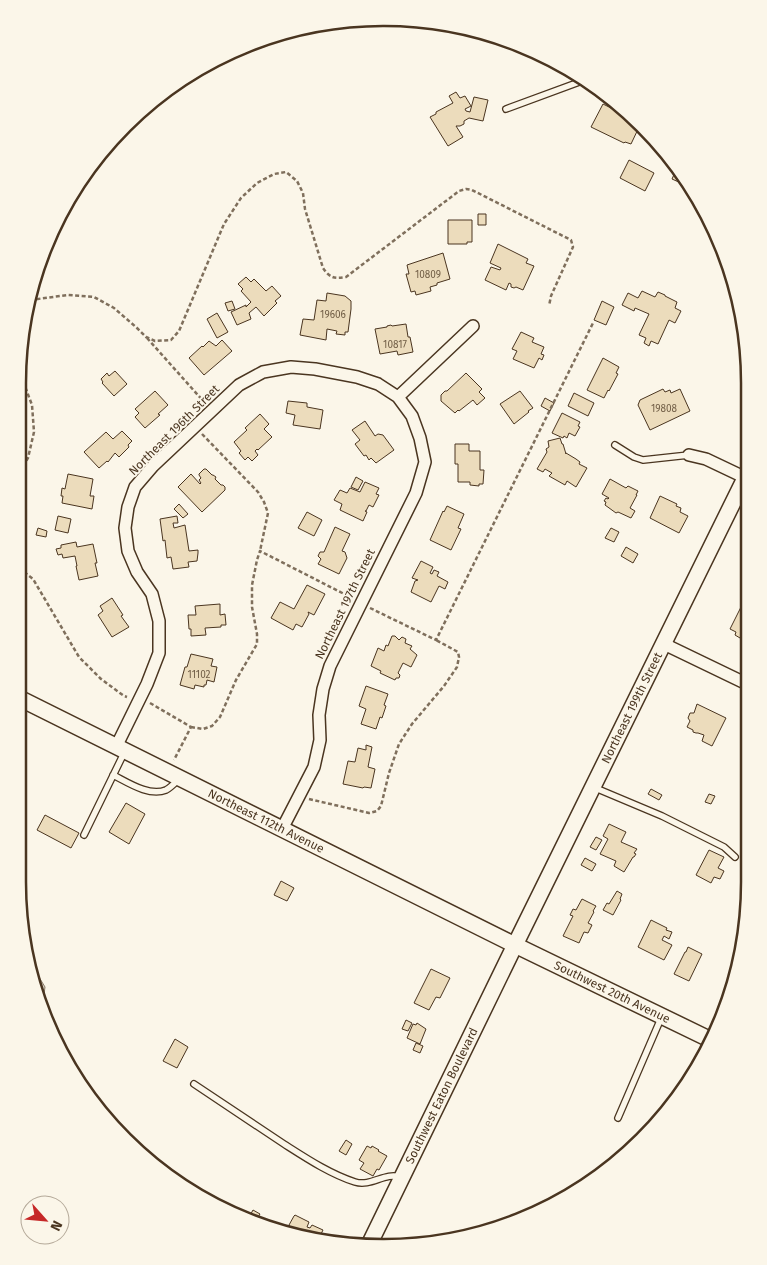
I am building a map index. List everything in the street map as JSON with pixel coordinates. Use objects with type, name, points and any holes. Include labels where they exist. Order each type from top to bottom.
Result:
[{"type":"main road","name":"Northeast 199th Street","points":[[515,945],[741,487]]},
{"type":"main road","name":"Northeast 112th Avenue","points":[[26,702],[515,945]]},
{"type":"main road","name":"Southwest 20th Avenue","points":[[515,945],[705,1037]]},
{"type":"main road","name":"Southwest Eaton Boulevard","points":[[372,1239],[515,945]]},
{"type":"street","points":[[398,397],[473,326]]},
{"type":"street","name":"Northeast 196th Street","points":[[120,749],[159,653],[159,621],[152,594],[137,572],[128,551],[125,528],[128,506],[135,487],[153,466],[239,385],[264,372],[291,367],[315,369],[357,377],[378,384],[398,397]]},
{"type":"street","name":"Northeast 197th Street","points":[[282,828],[314,767],[320,740],[319,715],[323,689],[330,666],[416,493],[425,462],[420,438],[412,416],[398,397]]},
{"type":"street","points":[[689,455],[706,459],[741,473]]},
{"type":"street","points":[[664,644],[741,681]]},
{"type":"lane","points":[[506,109],[577,83]]},
{"type":"lane","points":[[615,445],[634,457],[643,460],[689,455]]},
{"type":"lane","points":[[84,835],[113,775],[120,749]]},
{"type":"lane","points":[[113,775],[140,789],[156,791],[166,790],[174,775]]},
{"type":"lane","points":[[593,787],[662,816],[724,847],[735,857]]},
{"type":"lane","points":[[618,1118],[662,1016]]},
{"type":"lane","points":[[194,1084],[317,1164],[352,1181],[364,1183],[396,1175],[402,1177]]},
{"type":"path","points":[[146,337],[155,340],[171,340],[179,331],[224,224],[241,198],[257,183],[274,174],[286,172],[296,181],[303,193],[305,209],[328,275],[336,279],[346,277],[459,191],[466,189],[472,190],[571,240],[573,247],[550,296],[549,306]]},
{"type":"path","points":[[36,299],[68,294],[94,297],[114,308],[146,337],[212,410]]},
{"type":"path","points":[[26,389],[32,405],[34,432],[26,462]]},
{"type":"path","points":[[194,427],[258,492],[264,502],[268,513],[260,551]]},
{"type":"path","points":[[26,574],[33,579],[79,657],[101,679],[124,696],[150,704],[191,727],[174,775]]},
{"type":"path","points":[[300,795],[369,814],[377,811],[381,806],[389,773],[399,744],[412,724],[444,686],[457,667],[458,652],[436,640]]},
{"type":"shaded area","points":[[39,977],[45,987],[44,993]]},
{"type":"building","points":[[456,92],[460,98],[465,96],[471,106],[465,109],[470,112],[474,97],[488,100],[483,121],[469,118],[464,121],[464,124],[456,126],[463,137],[448,146],[430,117],[453,103],[449,96]]},
{"type":"building","points":[[603,104],[610,108],[637,132],[631,144],[624,143],[591,127]]},
{"type":"building","points":[[629,160],[654,173],[645,191],[620,178]]},
{"type":"building","points":[[674,175],[679,182],[672,179]]},
{"type":"building","points":[[478,214],[486,214],[486,225],[478,225]]},
{"type":"building","points":[[448,220],[472,220],[472,242],[467,242],[467,244],[448,244]]},
{"type":"building","points":[[498,244],[528,259],[526,263],[534,266],[523,290],[511,287],[509,283],[506,290],[485,280],[491,267],[500,270],[501,268],[490,263]]},
{"type":"building","points":[[443,253],[450,279],[430,287],[431,291],[416,295],[415,291],[411,292],[406,274],[409,274],[407,265]]},
{"type":"building","points":[[246,277],[251,282],[254,279],[266,291],[272,286],[281,296],[264,316],[256,307],[249,313],[251,319],[237,325],[231,312],[246,305],[246,307],[251,302],[241,291],[243,289],[238,284]]},
{"type":"building","points":[[642,291],[655,297],[658,292],[665,295],[677,302],[675,308],[681,311],[675,323],[669,320],[658,344],[651,341],[649,346],[644,343],[646,338],[639,335],[649,314],[635,308],[634,311],[622,305],[628,293],[638,298]]},
{"type":"building","points":[[327,293],[345,296],[351,301],[348,332],[345,332],[345,335],[336,334],[337,331],[327,329],[326,340],[300,335],[303,319],[314,320],[317,300],[326,301]]},
{"type":"building","points":[[232,301],[235,309],[228,311],[225,303]]},
{"type":"building","points":[[602,301],[614,307],[606,325],[594,320]]},
{"type":"building","points":[[217,313],[228,332],[217,338],[207,319]]},
{"type":"building","points":[[406,324],[413,352],[398,355],[397,351],[380,354],[375,329]]},
{"type":"building","points":[[521,332],[534,338],[532,342],[544,347],[541,354],[544,355],[542,360],[539,358],[534,368],[513,359],[517,351],[512,349]]},
{"type":"building","points":[[222,340],[232,351],[204,375],[189,358],[209,341],[216,346]]},
{"type":"building","points":[[603,358],[619,367],[616,373],[618,374],[604,398],[587,390]]},
{"type":"building","points":[[115,371],[127,384],[114,396],[102,383],[101,379],[107,373],[109,376]]},
{"type":"building","points":[[466,373],[482,389],[479,392],[485,398],[477,405],[473,400],[455,413],[441,401],[441,395]]},
{"type":"building","points":[[663,389],[665,392],[670,390],[671,393],[680,389],[690,411],[650,430],[638,405],[640,400]]},
{"type":"building","points":[[155,391],[168,405],[145,428],[135,417],[139,413],[135,409]]},
{"type":"building","points":[[520,391],[533,408],[514,424],[500,404]]},
{"type":"building","points":[[574,393],[594,403],[588,416],[568,406]]},
{"type":"building","points":[[545,398],[554,403],[550,411],[541,406]]},
{"type":"building","points":[[288,401],[307,403],[307,407],[323,410],[320,429],[293,425],[295,415],[286,413]]},
{"type":"building","points":[[562,413],[580,422],[578,426],[580,427],[575,436],[569,433],[567,438],[564,436],[563,438],[552,433]]},
{"type":"building","points":[[260,414],[269,424],[264,429],[272,437],[255,451],[258,455],[252,461],[248,457],[245,460],[234,442]]},
{"type":"building","points":[[365,421],[375,436],[378,434],[383,435],[394,450],[376,463],[371,458],[369,460],[366,455],[364,456],[355,444],[360,440],[352,430]]},
{"type":"building","points":[[122,431],[132,441],[128,445],[129,447],[119,457],[115,453],[108,462],[99,468],[84,452],[106,432],[113,439]]},
{"type":"building","points":[[560,438],[566,454],[587,468],[576,487],[567,481],[565,485],[549,476],[552,473],[545,469],[543,472],[537,469],[547,452],[546,449],[549,447],[548,441]]},
{"type":"building","points":[[455,444],[469,444],[469,451],[480,451],[480,470],[484,470],[483,484],[479,484],[479,486],[470,485],[470,482],[458,482],[458,464],[455,464]]},
{"type":"building","points":[[204,469],[216,477],[215,479],[225,487],[225,490],[202,512],[178,487],[191,474],[200,484],[199,480],[201,478],[199,474]]},
{"type":"building","points":[[68,474],[93,479],[90,496],[94,496],[92,509],[62,503],[62,488],[65,489]]},
{"type":"building","points":[[356,477],[363,481],[358,490],[351,487]]},
{"type":"building","points":[[610,479],[626,488],[628,486],[638,491],[630,508],[635,511],[631,518],[618,512],[616,513],[605,505],[606,502],[604,501],[606,498],[609,498],[602,494]]},
{"type":"building","points":[[365,482],[379,488],[376,494],[379,495],[373,507],[369,505],[365,511],[367,512],[363,521],[340,510],[342,504],[334,500],[340,490],[347,493],[350,488],[360,492]]},
{"type":"building","points":[[660,496],[677,504],[676,506],[681,508],[680,512],[688,516],[679,533],[650,518]]},
{"type":"building","points":[[179,504],[188,514],[183,518],[174,509]]},
{"type":"building","points":[[447,506],[464,514],[458,528],[461,529],[451,550],[430,540]]},
{"type":"building","points":[[307,512],[322,520],[314,536],[298,528]]},
{"type":"building","points":[[58,516],[71,519],[68,533],[55,530]]},
{"type":"building","points":[[177,516],[178,523],[173,523],[174,528],[185,525],[189,551],[198,550],[198,553],[197,561],[188,562],[189,567],[173,569],[171,557],[167,558],[160,519]]},
{"type":"building","points":[[335,527],[350,534],[342,551],[345,552],[347,558],[339,574],[318,564],[321,559],[318,556],[320,552],[324,552]]},
{"type":"building","points":[[38,528],[47,531],[46,537],[36,535]]},
{"type":"building","points":[[611,528],[619,532],[614,542],[605,538]]},
{"type":"building","points":[[76,542],[77,547],[93,544],[98,576],[79,580],[75,556],[63,558],[62,554],[58,555],[56,549],[61,548],[61,545]]},
{"type":"building","points":[[626,547],[638,554],[633,563],[621,556]]},
{"type":"building","points":[[421,561],[433,567],[430,573],[432,574],[434,570],[439,572],[437,576],[448,582],[445,589],[439,586],[431,602],[411,592],[415,581],[418,580],[412,578]]},
{"type":"building","points":[[307,585],[325,594],[314,615],[308,612],[309,614],[302,627],[296,624],[293,630],[271,618],[280,602],[294,609]]},
{"type":"building","points":[[112,598],[129,627],[112,637],[98,615],[103,611],[100,606]]},
{"type":"building","points":[[220,604],[220,615],[225,614],[226,625],[205,628],[206,635],[191,636],[188,615],[196,615],[195,606]]},
{"type":"building","points":[[741,607],[740,638],[735,635],[736,632],[730,629]]},
{"type":"building","points":[[392,636],[399,640],[402,637],[406,639],[405,643],[412,646],[410,649],[417,655],[411,667],[403,663],[398,673],[400,675],[399,678],[395,680],[380,673],[381,671],[371,666],[378,648],[384,651]]},
{"type":"building","points":[[191,654],[213,659],[211,666],[217,667],[214,682],[207,680],[204,687],[195,685],[194,689],[180,685]]},
{"type":"building","points":[[366,686],[388,694],[382,718],[380,717],[376,729],[361,724],[366,709],[359,706]]},
{"type":"building","points":[[697,704],[726,718],[712,746],[702,741],[704,735],[693,732],[693,730],[687,727],[690,721],[688,718],[690,713],[694,713]]},
{"type":"building","points":[[366,745],[372,747],[368,767],[375,769],[371,788],[343,784],[348,761],[355,762],[358,748],[366,750]]},
{"type":"building","points":[[651,789],[662,795],[659,800],[648,794]]},
{"type":"building","points":[[709,794],[715,796],[711,804],[705,802]]},
{"type":"building","points":[[126,803],[145,814],[129,844],[109,832]]},
{"type":"building","points":[[45,815],[79,833],[71,848],[37,830]]},
{"type":"building","points":[[609,824],[626,832],[621,842],[637,849],[634,853],[636,854],[624,872],[614,866],[616,861],[600,854],[608,839],[603,836]]},
{"type":"building","points":[[596,837],[602,840],[596,850],[590,847]]},
{"type":"building","points":[[709,850],[724,857],[718,868],[724,871],[720,879],[714,877],[711,883],[696,875]]},
{"type":"building","points":[[585,858],[596,864],[592,871],[581,865]]},
{"type":"building","points":[[281,881],[294,888],[287,901],[274,895]]},
{"type":"building","points":[[617,891],[622,894],[621,900],[613,915],[603,910]]},
{"type":"building","points":[[582,899],[596,906],[588,923],[592,925],[588,933],[584,932],[579,943],[563,936],[573,916],[570,915],[573,909],[576,910]]},
{"type":"building","points":[[651,920],[672,932],[669,939],[664,936],[662,940],[672,945],[664,960],[638,947]]},
{"type":"building","points":[[688,947],[702,954],[689,981],[674,974]]},
{"type":"building","points":[[431,969],[450,978],[440,998],[436,997],[429,1010],[414,1003]]},
{"type":"building","points":[[406,1020],[412,1023],[408,1031],[402,1029]]},
{"type":"building","points":[[417,1023],[426,1029],[420,1044],[407,1038],[413,1024],[416,1025]]},
{"type":"building","points":[[175,1039],[188,1047],[177,1068],[163,1061]]},
{"type":"building","points":[[416,1043],[423,1046],[420,1053],[413,1050]]},
{"type":"building","points":[[346,1140],[352,1144],[346,1155],[339,1151]]},
{"type":"building","points":[[367,1146],[371,1148],[372,1146],[387,1156],[373,1176],[360,1169],[364,1163],[359,1160]]},
{"type":"building","points":[[253,1210],[260,1214],[259,1216],[251,1213]]},
{"type":"building","points":[[295,1215],[309,1222],[307,1227],[310,1228],[312,1225],[323,1230],[321,1233],[289,1225]]}]
